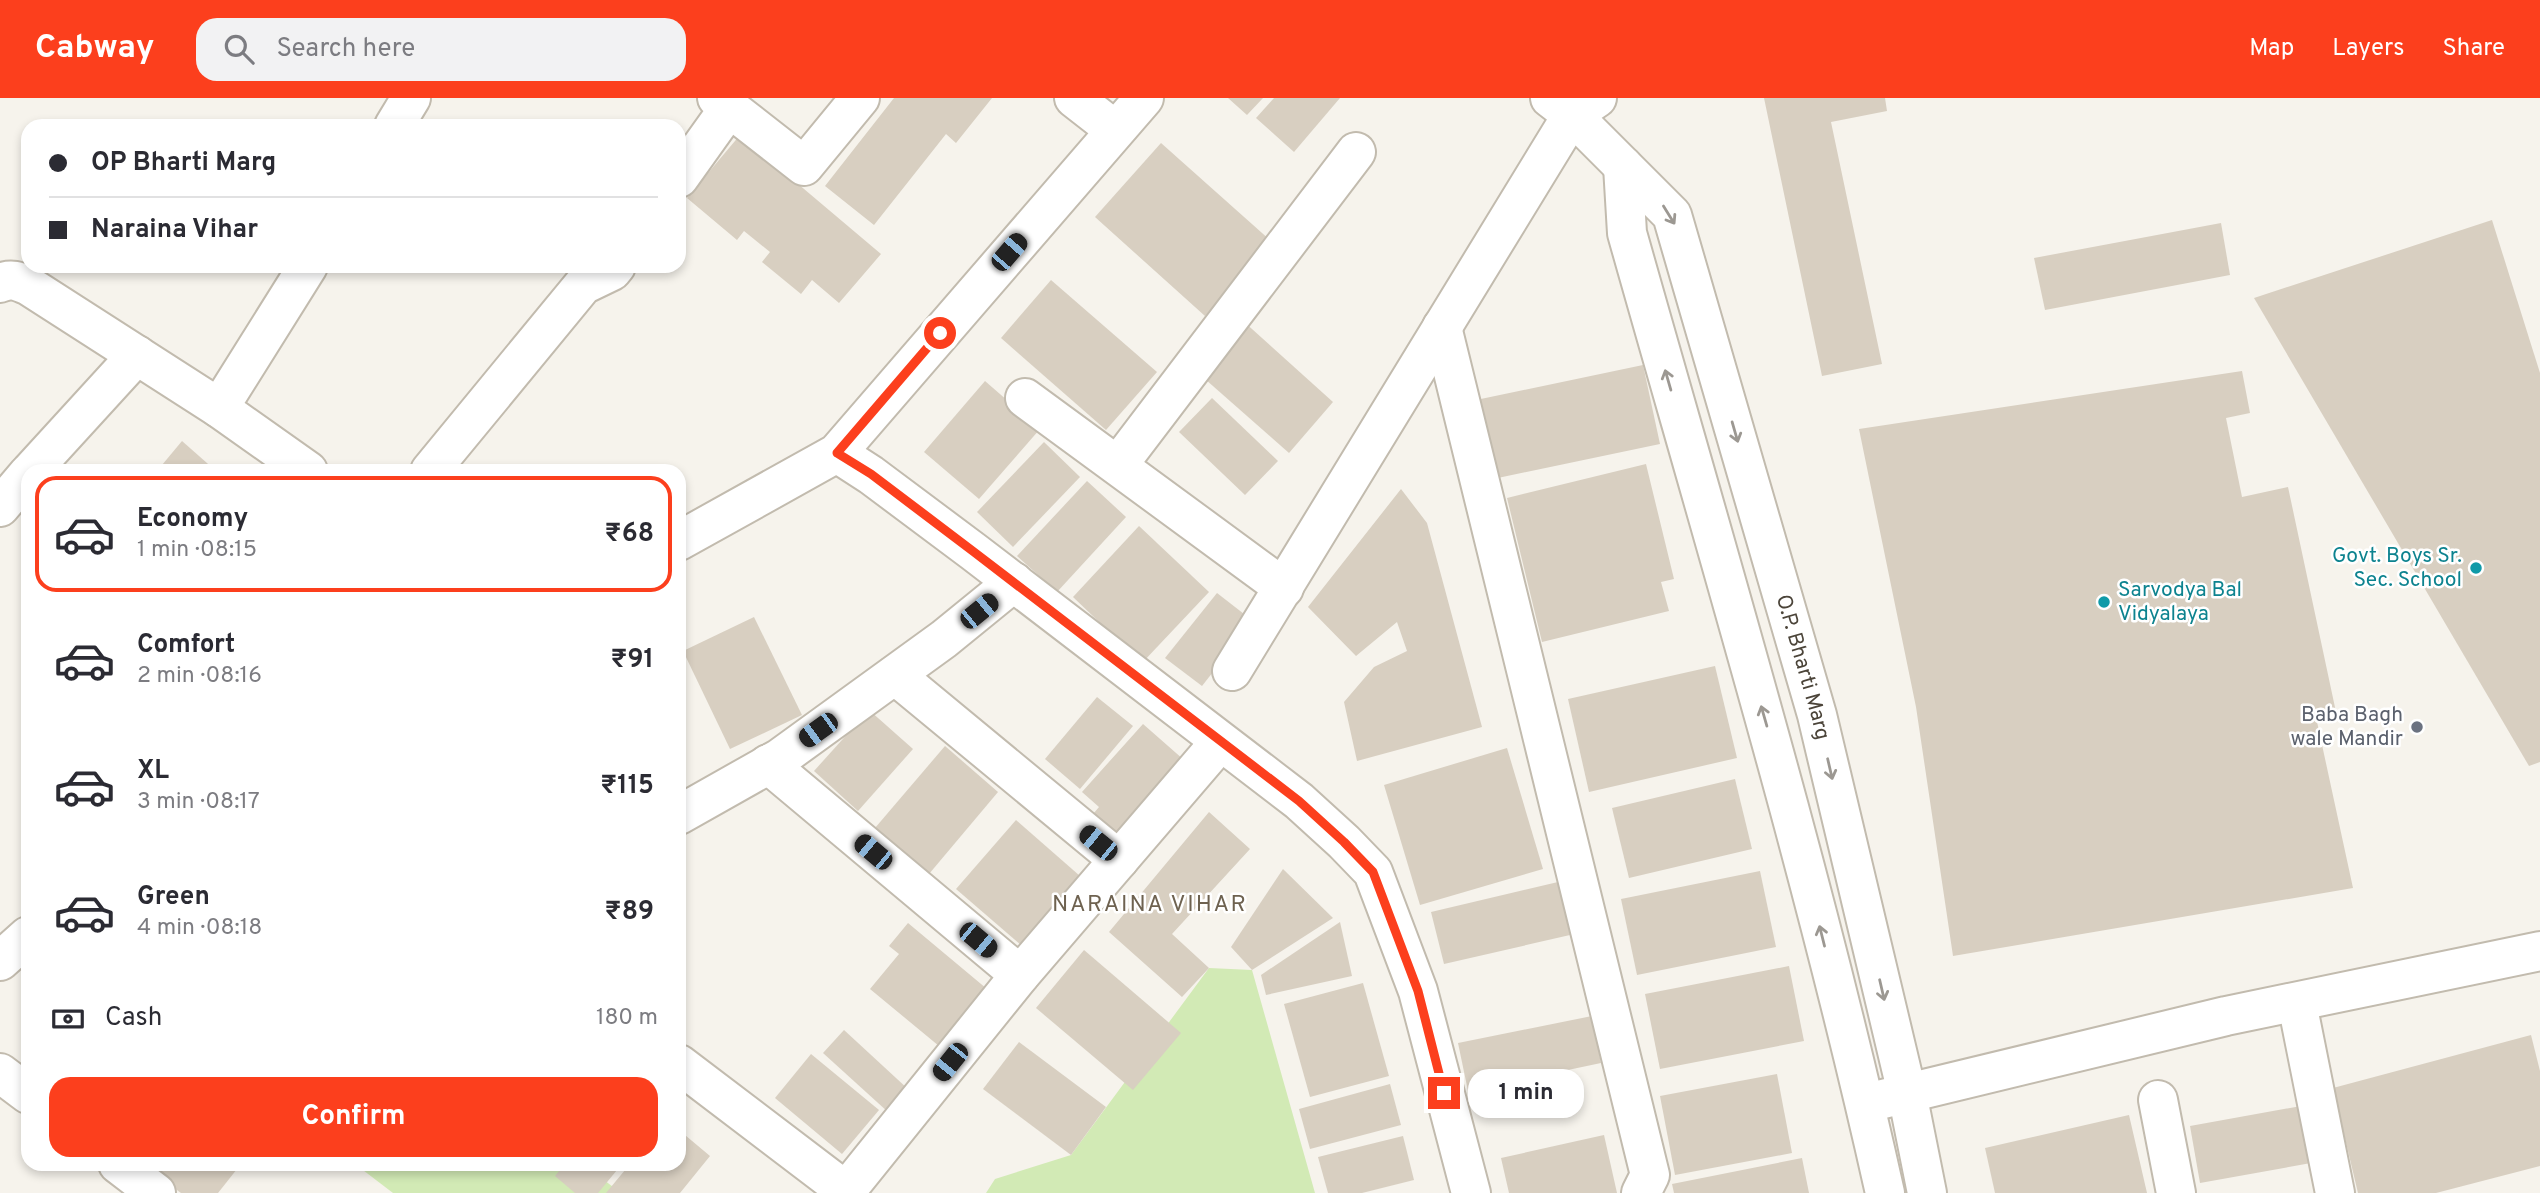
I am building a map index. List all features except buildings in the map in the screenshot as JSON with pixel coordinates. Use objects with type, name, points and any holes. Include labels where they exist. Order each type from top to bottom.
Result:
[{"type":"street","points":[[398,119],[411,98]]},
{"type":"street","points":[[686,166],[723,103],[804,166],[860,98]]},
{"type":"street","points":[[1074,98],[1115,130]]},
{"type":"street","points":[[686,537],[837,453],[1143,98]]},
{"type":"street","points":[[1232,671],[1442,327],[1573,104]]},
{"type":"street","name":"O.P. Bharti Marg","points":[[1573,104],[1623,166],[1672,215],[1817,715],[1907,1093],[1927,1193]]},
{"type":"street","points":[[1118,465],[1356,152]]},
{"type":"street","points":[[1623,166],[1627,233],[1780,774],[1865,1103],[1885,1193]]},
{"type":"street","points":[[219,408],[304,273]]},
{"type":"street","points":[[436,464],[583,285],[608,273]]},
{"type":"street","points":[[0,283],[18,281],[29,286],[219,408],[298,464]]},
{"type":"street","points":[[1442,327],[1650,1175],[1640,1193]]},
{"type":"street","points":[[36,464],[137,355]]},
{"type":"street","points":[[1025,398],[1284,588]]},
{"type":"street","points":[[837,453],[871,474],[1299,801],[1373,872],[1418,991],[1471,1193]]},
{"type":"street","points":[[0,507],[21,482]]},
{"type":"street","points":[[686,811],[768,764],[895,675],[1014,582]]},
{"type":"street","points":[[895,675],[1119,859]]},
{"type":"street","points":[[686,1069],[846,1191],[1020,975],[1220,741]]},
{"type":"street","points":[[768,764],[1020,975]]},
{"type":"street","points":[[0,961],[21,942]]},
{"type":"street","points":[[1865,1103],[2214,1019],[2540,951]]},
{"type":"street","points":[[2297,1003],[2336,1193]]},
{"type":"street","points":[[0,1073],[21,1089]]},
{"type":"street","points":[[2158,1100],[2176,1193]]},
{"type":"street","points":[[127,1171],[156,1193]]},
{"type":"green space","points":[[1209,968],[1252,970],[1315,1193],[986,1193],[995,1179],[1071,1155]]},
{"type":"green space","points":[[364,1171],[592,1171],[621,1193],[393,1193]]},
{"type":"place","name":"Govt. Boys Sr. Sec. School","points":[[2476,568]]},
{"type":"place","name":"Sarvodya Bal Vidyalaya","points":[[2104,602]]},
{"type":"place","name":"Baba Bagh wale Mandir","points":[[2417,727]]},
{"type":"district","name":"NARAINA VIHAR","points":[[1150,905]]},
{"type":"route","points":[[940,333],[837,453],[871,474],[1299,801],[1373,872],[1418,991],[1444,1093]]}]
